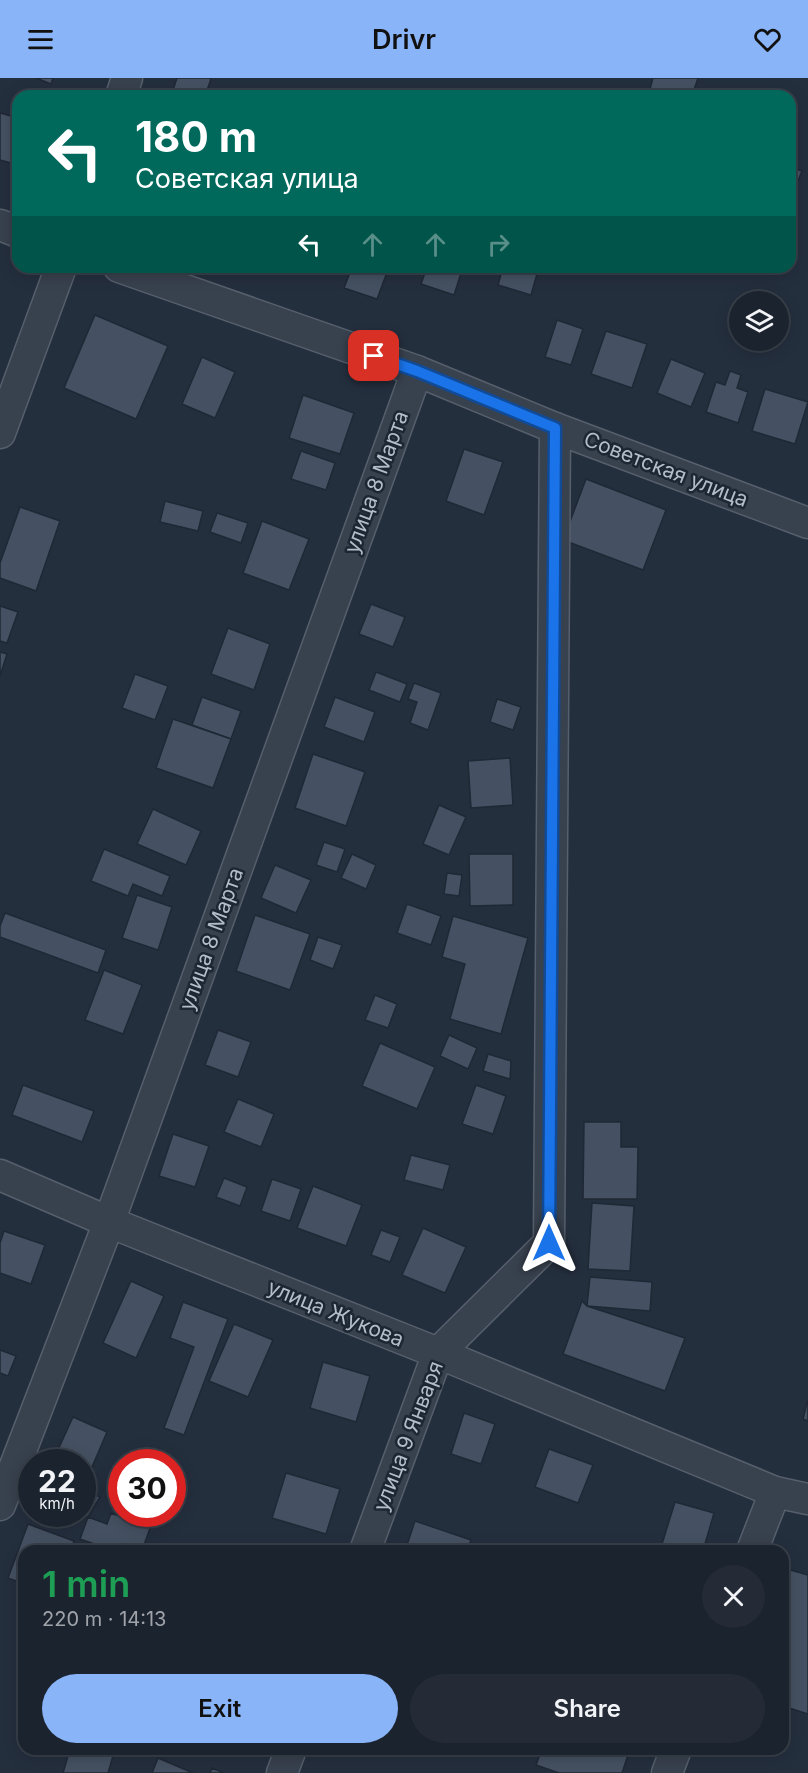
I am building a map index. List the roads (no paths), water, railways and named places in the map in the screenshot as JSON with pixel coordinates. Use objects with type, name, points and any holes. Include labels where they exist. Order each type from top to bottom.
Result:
[{"type":"street","points":[[0,433],[59,273]]},
{"type":"street","name":"Советская улица","points":[[136,273],[417,371],[555,428],[808,523]]},
{"type":"street","name":"улица 8 Марта","points":[[0,1505],[109,1222],[417,371]]},
{"type":"street","name":"улица 9 Января","points":[[366,1545],[438,1353],[549,1243],[555,428]]},
{"type":"street","name":"улица Жукова","points":[[0,1175],[109,1222],[438,1353],[775,1492],[808,1499]]},
{"type":"street","points":[[754,1545],[775,1492]]},
{"type":"street","points":[[282,1773],[289,1755]]},
{"type":"street","points":[[667,1773],[674,1755]]}]
